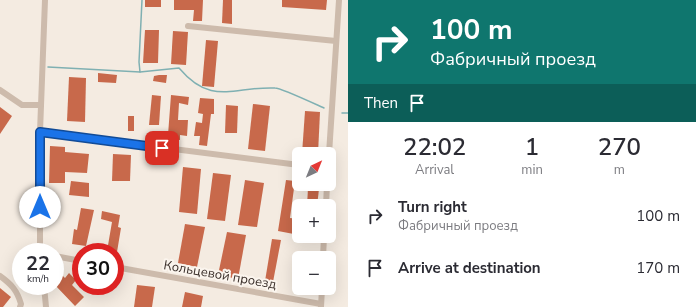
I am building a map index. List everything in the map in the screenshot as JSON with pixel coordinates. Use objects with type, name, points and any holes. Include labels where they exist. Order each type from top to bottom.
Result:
[{"type":"street","points":[[40,243],[40,132],[45,0]]},
{"type":"street","points":[[329,147],[339,0]]},
{"type":"street","points":[[188,26],[336,41]]},
{"type":"street","points":[[0,90],[22,105],[41,105]]},
{"type":"street","points":[[40,132],[292,164]]},
{"type":"street","name":"Кольцевой проезд","points":[[124,269],[321,306]]},
{"type":"street","points":[[0,276],[11,284],[18,293],[21,304],[20,307]]},
{"type":"street","points":[[45,295],[46,307]]},
{"type":"street","points":[[321,306],[322,295]]},
{"type":"building","points":[[145,0],[161,0],[161,7],[145,7]]},
{"type":"building","points":[[174,0],[203,0],[202,21],[193,21],[194,10],[174,10]]},
{"type":"building","points":[[223,0],[232,0],[232,24],[222,23]]},
{"type":"building","points":[[282,0],[327,0],[326,10],[282,7]]},
{"type":"building","points":[[145,30],[159,30],[158,63],[143,63]]},
{"type":"building","points":[[173,31],[188,32],[186,65],[171,64]]},
{"type":"building","points":[[206,40],[218,41],[214,87],[202,86]]},
{"type":"building","points":[[98,73],[117,75],[116,83],[98,82]]},
{"type":"building","points":[[167,75],[166,83],[153,81],[154,76]]},
{"type":"building","points":[[69,77],[86,78],[85,122],[67,121]]},
{"type":"building","points":[[152,95],[161,96],[159,125],[149,125]]},
{"type":"building","points":[[171,95],[189,97],[188,105],[179,103],[178,120],[188,120],[187,136],[180,135],[180,140],[172,139],[172,135],[168,135]]},
{"type":"building","points":[[200,98],[214,99],[214,114],[211,114],[207,146],[199,145],[200,136],[194,136],[196,122],[202,123],[203,114],[198,113]]},
{"type":"building","points":[[253,104],[270,106],[265,151],[248,149]]},
{"type":"building","points":[[226,105],[238,106],[237,133],[225,133]]},
{"type":"building","points":[[0,107],[12,116],[0,134]]},
{"type":"building","points":[[305,111],[320,112],[318,147],[302,147]]},
{"type":"building","points":[[128,116],[134,116],[134,131],[128,131]]},
{"type":"building","points":[[50,146],[65,147],[65,152],[89,154],[87,173],[65,172],[65,183],[49,183]]},
{"type":"building","points":[[113,154],[131,155],[130,181],[112,181]]},
{"type":"building","points":[[183,167],[201,169],[197,214],[179,212]]},
{"type":"building","points":[[213,173],[231,175],[225,221],[207,219]]},
{"type":"building","points":[[245,180],[264,183],[257,227],[238,225]]},
{"type":"building","points":[[286,180],[292,181],[292,191],[294,191],[290,218],[292,218],[292,234],[278,231]]},
{"type":"building","points":[[71,181],[89,183],[89,197],[69,195]]},
{"type":"building","points":[[308,191],[319,191],[318,199],[307,199]]},
{"type":"building","points":[[81,208],[94,210],[87,243],[72,243],[74,229],[77,230]]},
{"type":"building","points":[[102,211],[120,215],[118,227],[121,228],[118,243],[108,243],[112,222],[101,219]]},
{"type":"building","points":[[185,224],[205,227],[197,267],[178,263]]},
{"type":"building","points":[[227,232],[246,235],[238,279],[218,275]]},
{"type":"building","points":[[272,239],[281,240],[273,282],[265,281]]},
{"type":"building","points":[[69,273],[72,276],[72,295],[82,295],[84,297],[75,306],[64,294],[64,277],[65,278]]},
{"type":"building","points":[[137,285],[155,287],[152,307],[134,307]]},
{"type":"building","points":[[0,288],[11,297],[3,307],[0,307]]},
{"type":"building","points":[[185,292],[203,296],[201,307],[182,307]]},
{"type":"waterway","points":[[48,67],[140,72],[139,62],[142,0]]},
{"type":"waterway","points":[[140,72],[179,68],[191,80],[202,87],[213,91],[224,92],[275,88],[291,93],[324,108]]},
{"type":"waterway","points":[[342,113],[348,113]]},
{"type":"route","points":[[40,207],[40,132],[162,148]]}]
